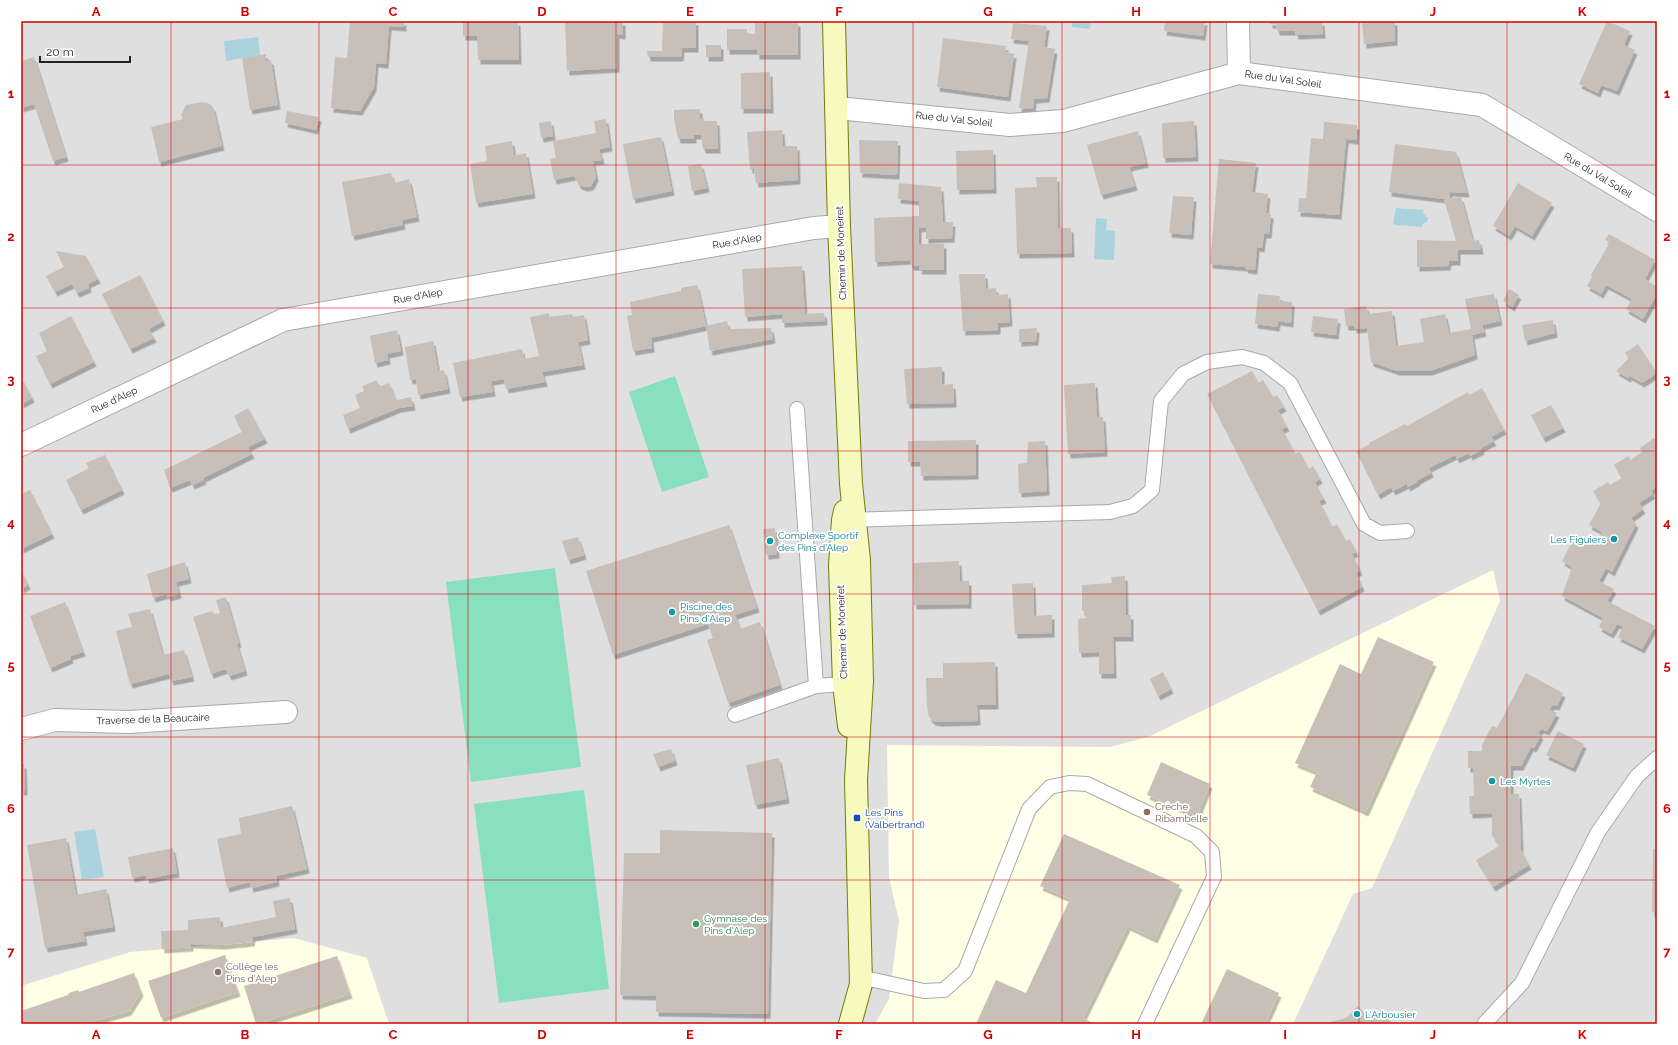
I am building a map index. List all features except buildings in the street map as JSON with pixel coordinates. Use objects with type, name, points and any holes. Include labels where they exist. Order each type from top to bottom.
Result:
[{"type":"main road","name":"Chemin de Moneiret","points":[[834,21],[839,226],[851,484],[849,520],[840,565],[844,684],[856,780]]},
{"type":"main road","name":"Chemin de Moneiret","points":[[849,520],[859,560],[862,681],[856,780],[860,984],[850,1024]]},
{"type":"street","points":[[1238,21],[1238,73]]},
{"type":"street","name":"Rue du Val Soleil","points":[[837,108],[1010,125],[1063,121],[1238,73],[1482,105],[1657,210]]},
{"type":"street","name":"Rue d'Alep","points":[[21,445],[283,320],[814,228],[839,226]]},
{"type":"street","name":"Traverse de la Beaucaire","points":[[21,729],[55,720],[129,722],[286,712]]},
{"type":"lane","points":[[849,520],[1110,512],[1133,506],[1152,490],[1161,401],[1183,374],[1207,362],[1242,357],[1264,363],[1290,383],[1364,524],[1380,533],[1407,531]]},
{"type":"lane","points":[[797,408],[816,686]]},
{"type":"lane","points":[[735,715],[816,686],[844,684]]},
{"type":"lane","points":[[1484,1024],[1522,983],[1598,832],[1637,776],[1657,758]]},
{"type":"lane","points":[[860,976],[924,991],[944,990],[965,971],[1030,809],[1050,787],[1069,783],[1087,784],[1196,836],[1212,852],[1214,877],[1145,1024]]},
{"type":"shaded area","points":[[21,21],[1657,21],[1657,1024],[21,1024]]},
{"type":"shaded area","name":"Crèche Ribambelle","points":[[1493,570],[1500,601],[1372,888],[1353,894],[1293,1024],[875,1024],[889,999],[899,921],[889,877],[887,745],[1110,747],[1148,737]]},
{"type":"shaded area","name":"Collège les Pins d'Alep","points":[[294,938],[367,958],[388,1021],[392,1024],[21,1024],[21,986],[130,952]]},
{"type":"green space","points":[[675,376],[709,477],[662,492],[629,392]]},
{"type":"green space","points":[[555,568],[581,767],[471,782],[446,582]]},
{"type":"green space","points":[[584,790],[609,989],[499,1003],[474,804]]},
{"type":"water","points":[[1072,21],[1091,21],[1090,29],[1072,27]]},
{"type":"water","points":[[258,37],[260,55],[226,61],[224,41]]},
{"type":"water","points":[[1396,208],[1424,210],[1423,213],[1428,218],[1427,222],[1423,224],[1422,227],[1395,225],[1393,223]]},
{"type":"water","points":[[1096,218],[1107,219],[1106,230],[1115,231],[1114,260],[1094,259]]},
{"type":"water","points":[[95,829],[104,877],[82,880],[74,832]]},
{"type":"place","name":"Les Figuiers","points":[[1614,539]]},
{"type":"place","name":"Complexe Sportif des Pins d'Alep","points":[[770,541]]},
{"type":"place","name":"Piscine des Pins d'Alep","points":[[672,612]]},
{"type":"place","name":"Les Myrtes","points":[[1492,781]]},
{"type":"place","name":"Crèche Ribambelle","points":[[1147,812]]},
{"type":"place","name":"Les Pins (Valbertrand)","points":[[857,818]]},
{"type":"place","name":"Gymnase des Pins d'Alep","points":[[696,924]]},
{"type":"place","name":"Collège les Pins d'Alep","points":[[218,972]]},
{"type":"place","name":"L'Arbousier","points":[[1357,1014]]}]
